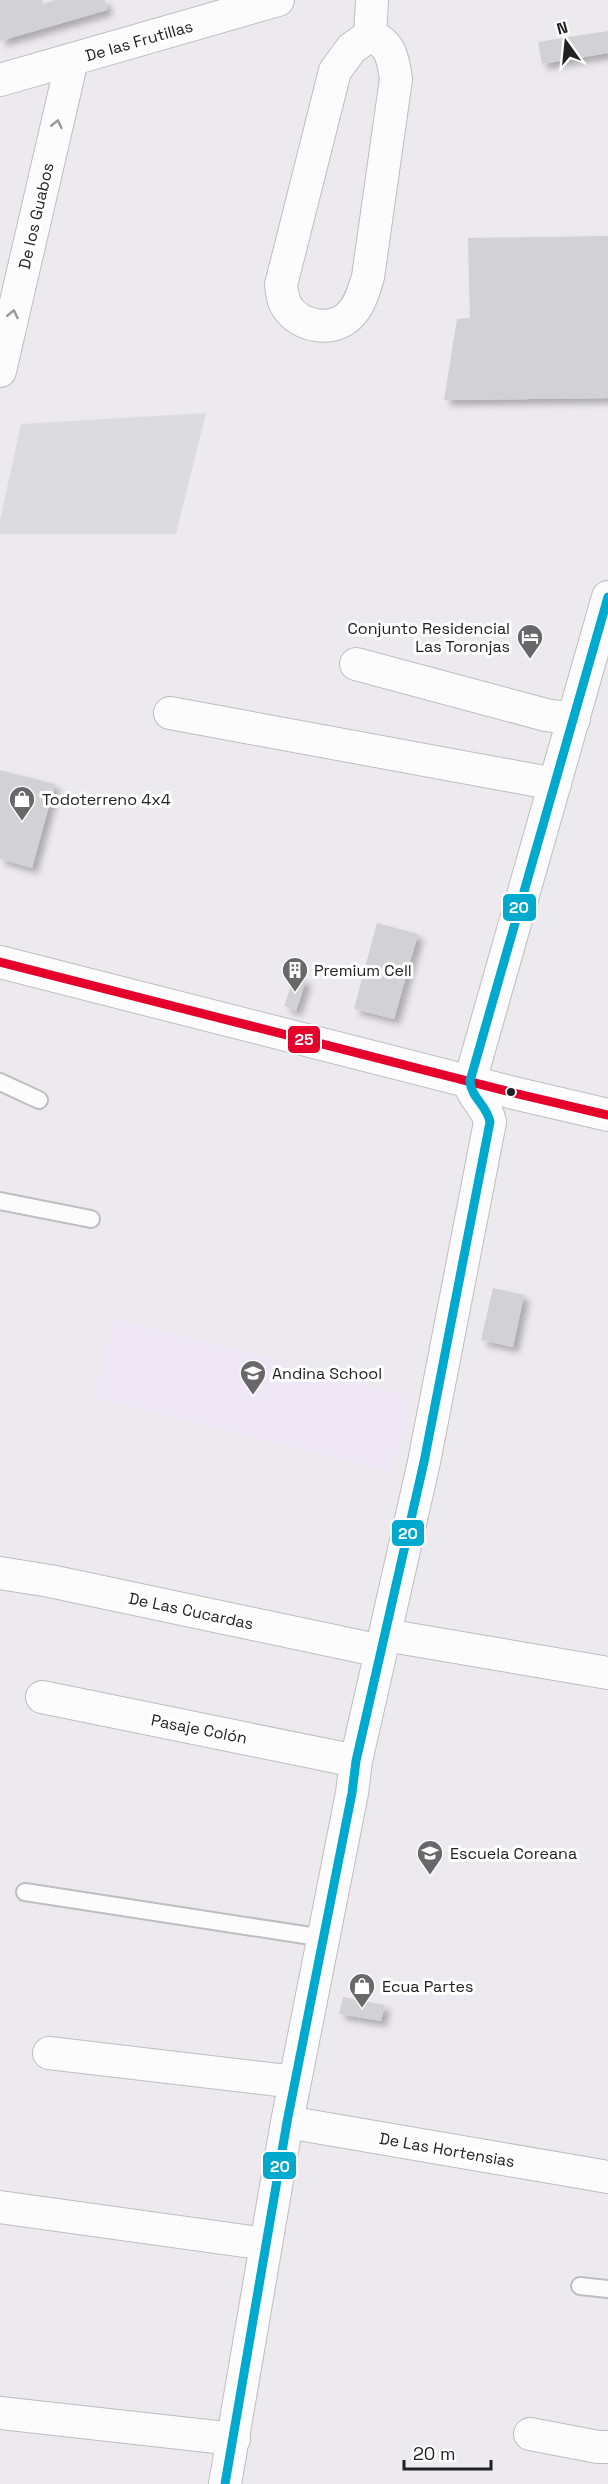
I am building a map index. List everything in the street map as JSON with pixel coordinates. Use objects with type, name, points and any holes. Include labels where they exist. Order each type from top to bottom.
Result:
[{"type":"street","name":"De las Frutillas","points":[[0,80],[278,0]]},
{"type":"street","points":[[370,35],[372,0]]},
{"type":"street","points":[[370,35],[382,41],[388,48],[394,62],[396,79],[368,277],[357,307],[350,316],[341,322],[329,325],[303,322],[287,308],[281,285],[335,71],[351,48],[370,35]]},
{"type":"street","name":"De los Guabos","points":[[0,371],[72,60]]},
{"type":"street","points":[[225,2484],[287,2122],[356,1761],[424,1462],[490,1122],[489,1113],[471,1088],[470,1081],[608,597]]},
{"type":"street","points":[[356,664],[546,715],[574,719]]},
{"type":"street","points":[[170,713],[555,784]]},
{"type":"street","points":[[0,962],[518,1095],[608,1115]]},
{"type":"street","name":"De Las Cucardas","points":[[0,1573],[383,1643],[608,1673]]},
{"type":"street","name":"Pasaje Colón","points":[[42,1697],[356,1761]]},
{"type":"street","points":[[49,2053],[295,2082]]},
{"type":"street","name":"De Las Hortensias","points":[[287,2122],[608,2177]]},
{"type":"street","points":[[0,2207],[266,2244]]},
{"type":"street","points":[[0,2413],[234,2439]]},
{"type":"street","points":[[530,2434],[608,2447]]},
{"type":"lane","points":[[0,1082],[39,1100]]},
{"type":"lane","points":[[0,1202],[91,1219]]},
{"type":"lane","points":[[25,1892],[324,1938]]},
{"type":"lane","points":[[580,2286],[608,2289]]},
{"type":"shaded area","points":[[206,413],[176,534],[0,534],[0,520],[21,424]]},
{"type":"shaded area","name":"Andina School","points":[[115,1319],[412,1397],[392,1473],[95,1396]]},
{"type":"building","points":[[0,0],[42,0],[43,4],[55,0],[105,0],[107,10],[0,41]]},
{"type":"building","points":[[608,31],[608,53],[542,64],[538,42]]},
{"type":"building","points":[[608,236],[608,398],[444,400],[457,319],[470,318],[468,238]]},
{"type":"building","name":"Todoterreno 4x4","points":[[0,770],[55,784],[32,868],[0,859]]},
{"type":"building","points":[[377,923],[418,934],[394,1019],[354,1009]]},
{"type":"building","name":"Premium Cell","points":[[294,976],[306,980],[296,1011],[284,1006]]},
{"type":"building","points":[[493,1288],[524,1295],[513,1347],[481,1340]]},
{"type":"building","name":"Ecua Partes","points":[[343,1997],[385,2005],[381,2021],[339,2014]]},
{"type":"transit line","name":"20","points":[[225,2484],[287,2122],[352,1793],[356,1761],[424,1462],[490,1122],[486,1111],[473,1092],[470,1081],[608,597]]},
{"type":"transit line","name":"25","points":[[0,962],[608,1115]]},
{"type":"place","name":"Conjunto Residencial Las Toronjas","points":[[530,660]]},
{"type":"place","name":"Todoterreno 4x4","points":[[22,822]]},
{"type":"place","name":"Premium Cell","points":[[295,993]]},
{"type":"place","name":"Andina School","points":[[253,1396]]},
{"type":"place","name":"Escuela Coreana","points":[[430,1876]]},
{"type":"place","name":"Ecua Partes","points":[[362,2009]]}]
